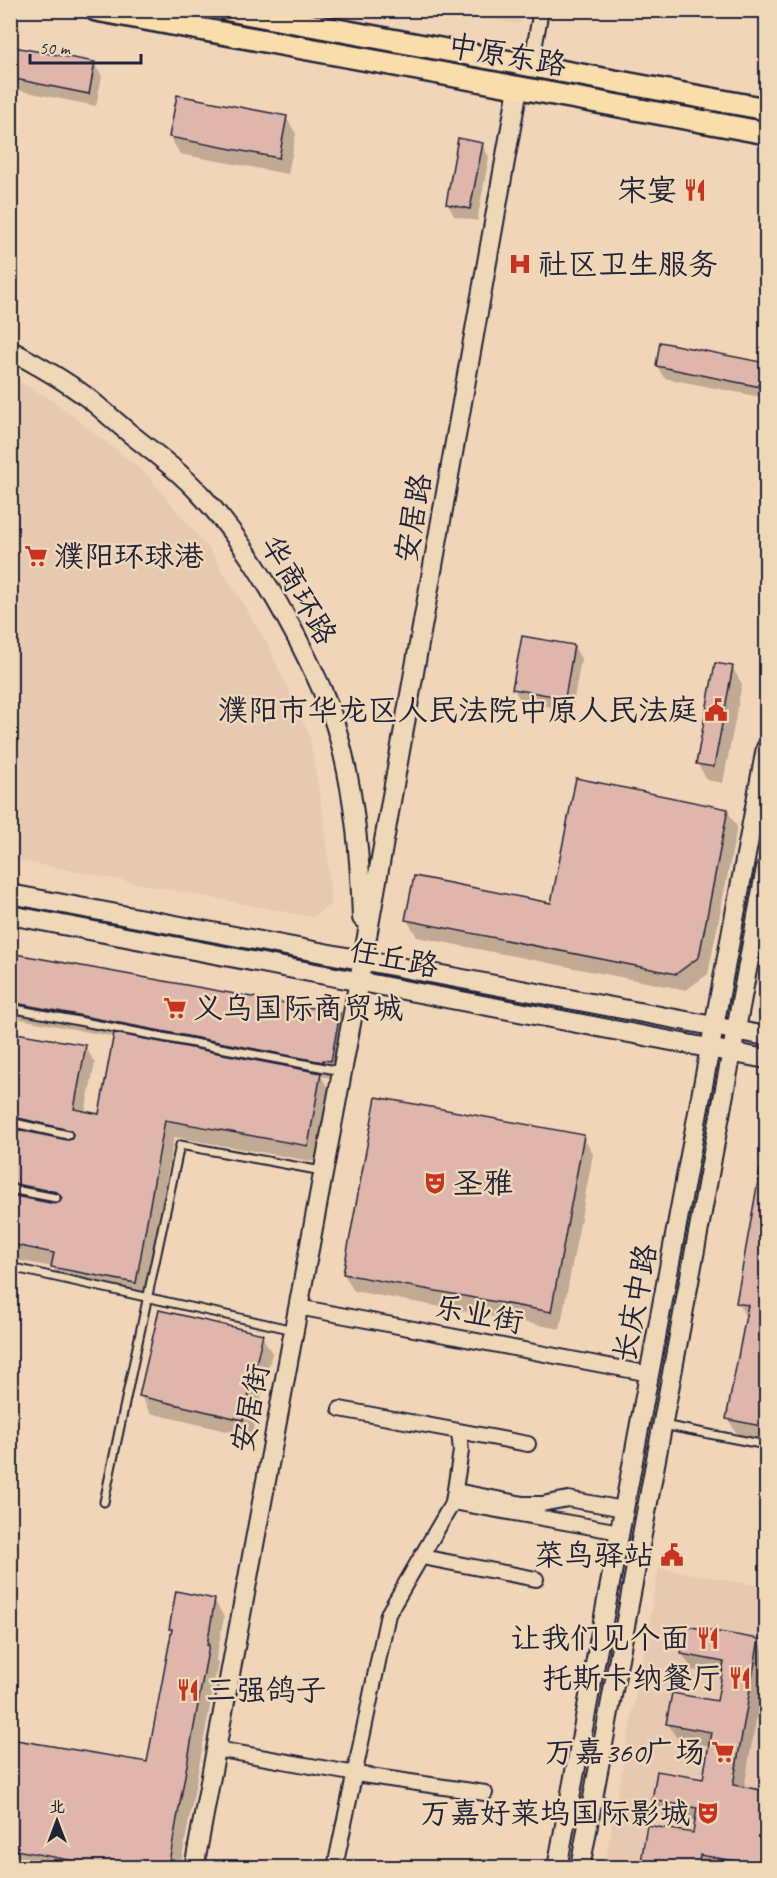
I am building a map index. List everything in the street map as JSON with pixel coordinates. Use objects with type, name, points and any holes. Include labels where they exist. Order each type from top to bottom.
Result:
[{"type":"main road","name":"中原东路","points":[[96,10],[766,133]]},
{"type":"main road","name":"中原东路","points":[[229,10],[766,109]]},
{"type":"street","points":[[531,66],[541,10]]},
{"type":"street","name":"安居路","points":[[363,959],[519,88]]},
{"type":"street","name":"华商环路","points":[[10,350],[48,371],[88,398],[178,473],[207,502],[264,577],[306,656],[339,736],[349,776],[360,861],[363,959]]},
{"type":"street","name":"长庆中路","points":[[557,1868],[766,748]]},
{"type":"street","name":"长庆中路","points":[[580,1868],[766,868]]},
{"type":"street","name":"任丘路","points":[[10,894],[766,1036]]},
{"type":"street","name":"任丘路","points":[[10,915],[766,1059]]},
{"type":"street","name":"安居街","points":[[194,1868],[363,959]]},
{"type":"street","name":"乐业街","points":[[298,1308],[650,1374]]},
{"type":"street","points":[[340,1409],[528,1444]]},
{"type":"street","points":[[335,1867],[388,1614],[455,1496],[461,1451],[459,1431]]},
{"type":"street","points":[[455,1496],[523,1504],[542,1504],[568,1499],[624,1509]]},
{"type":"street","points":[[455,1496],[620,1532]]},
{"type":"street","points":[[422,1557],[536,1579]]},
{"type":"street","points":[[216,1749],[356,1774],[485,1793]]},
{"type":"lane","points":[[10,1008],[342,1071]]},
{"type":"lane","points":[[10,1122],[68,1134]]},
{"type":"lane","points":[[104,1502],[180,1145],[323,1171]]},
{"type":"lane","points":[[10,1189],[56,1198]]},
{"type":"lane","points":[[10,1267],[294,1330]]},
{"type":"lane","points":[[663,1425],[766,1445]]},
{"type":"shaded area","points":[[448,11],[521,11],[519,24]]},
{"type":"shaded area","points":[[10,377],[52,400],[144,472],[209,549],[268,645],[309,735],[325,825],[331,904],[312,917],[11,859]]},
{"type":"shaded area","points":[[659,1568],[766,1587],[766,1710],[760,1742],[766,1744],[766,1867],[604,1868]]},
{"type":"building","points":[[14,47],[95,62],[89,94],[10,78]]},
{"type":"building","points":[[177,95],[287,116],[279,158],[169,137]]},
{"type":"building","points":[[458,138],[483,143],[470,209],[446,204]]},
{"type":"building","points":[[660,342],[766,363],[766,388],[656,366]]},
{"type":"building","points":[[522,636],[574,645],[565,698],[512,689]]},
{"type":"building","points":[[715,663],[733,666],[714,767],[696,764]]},
{"type":"building","points":[[576,778],[728,809],[699,957],[676,974],[405,920],[414,876],[551,903]]},
{"type":"building","name":"义乌国际商贸城","points":[[10,953],[340,1013],[331,1061],[323,1060],[323,1062],[10,1002]]},
{"type":"building","points":[[10,1032],[86,1045],[74,1109],[99,1114],[114,1033],[321,1073],[308,1146],[165,1120],[136,1283],[51,1267],[54,1253],[10,1244],[10,1195],[55,1204],[62,1198],[57,1192],[10,1183],[10,1128],[67,1140],[72,1139],[73,1134],[69,1130],[10,1116]]},
{"type":"building","points":[[376,1097],[584,1135],[551,1312],[343,1274]]},
{"type":"building","points":[[760,1170],[766,1170],[766,1427],[726,1419],[748,1305],[736,1303]]},
{"type":"building","points":[[159,1310],[263,1334],[243,1420],[139,1396]]},
{"type":"building","points":[[176,1591],[215,1599],[207,1645],[209,1645],[168,1868],[112,1868],[10,1849],[10,1739],[147,1762],[172,1629],[169,1629]]},
{"type":"building","name":"万嘉360广场","points":[[686,1626],[759,1639],[733,1785],[766,1791],[766,1866],[700,1855],[698,1868],[640,1868],[647,1825],[693,1833],[697,1808],[652,1800],[657,1771],[703,1779],[711,1732],[666,1724],[672,1693],[717,1701],[724,1662],[681,1654]]},
{"type":"place","name":"宋宴","points":[[695,190]]},
{"type":"place","name":"社区卫生服务","points":[[520,264]]},
{"type":"place","name":"濮阳环球港","points":[[36,556]]},
{"type":"place","name":"濮阳市华龙区人民法院中原人民法庭","points":[[716,710]]},
{"type":"place","name":"义乌国际商贸城","points":[[175,1008]]},
{"type":"place","name":"圣雅","points":[[435,1183]]},
{"type":"place","name":"菜鸟驿站","points":[[672,1555]]},
{"type":"place","name":"让我们见个面","points":[[708,1638]]},
{"type":"place","name":"托斯卡纳餐厅","points":[[740,1678]]},
{"type":"place","name":"三强鸽子","points":[[188,1690]]},
{"type":"place","name":"万嘉360广场","points":[[723,1752]]},
{"type":"place","name":"万嘉好莱坞国际影城","points":[[708,1813]]}]
